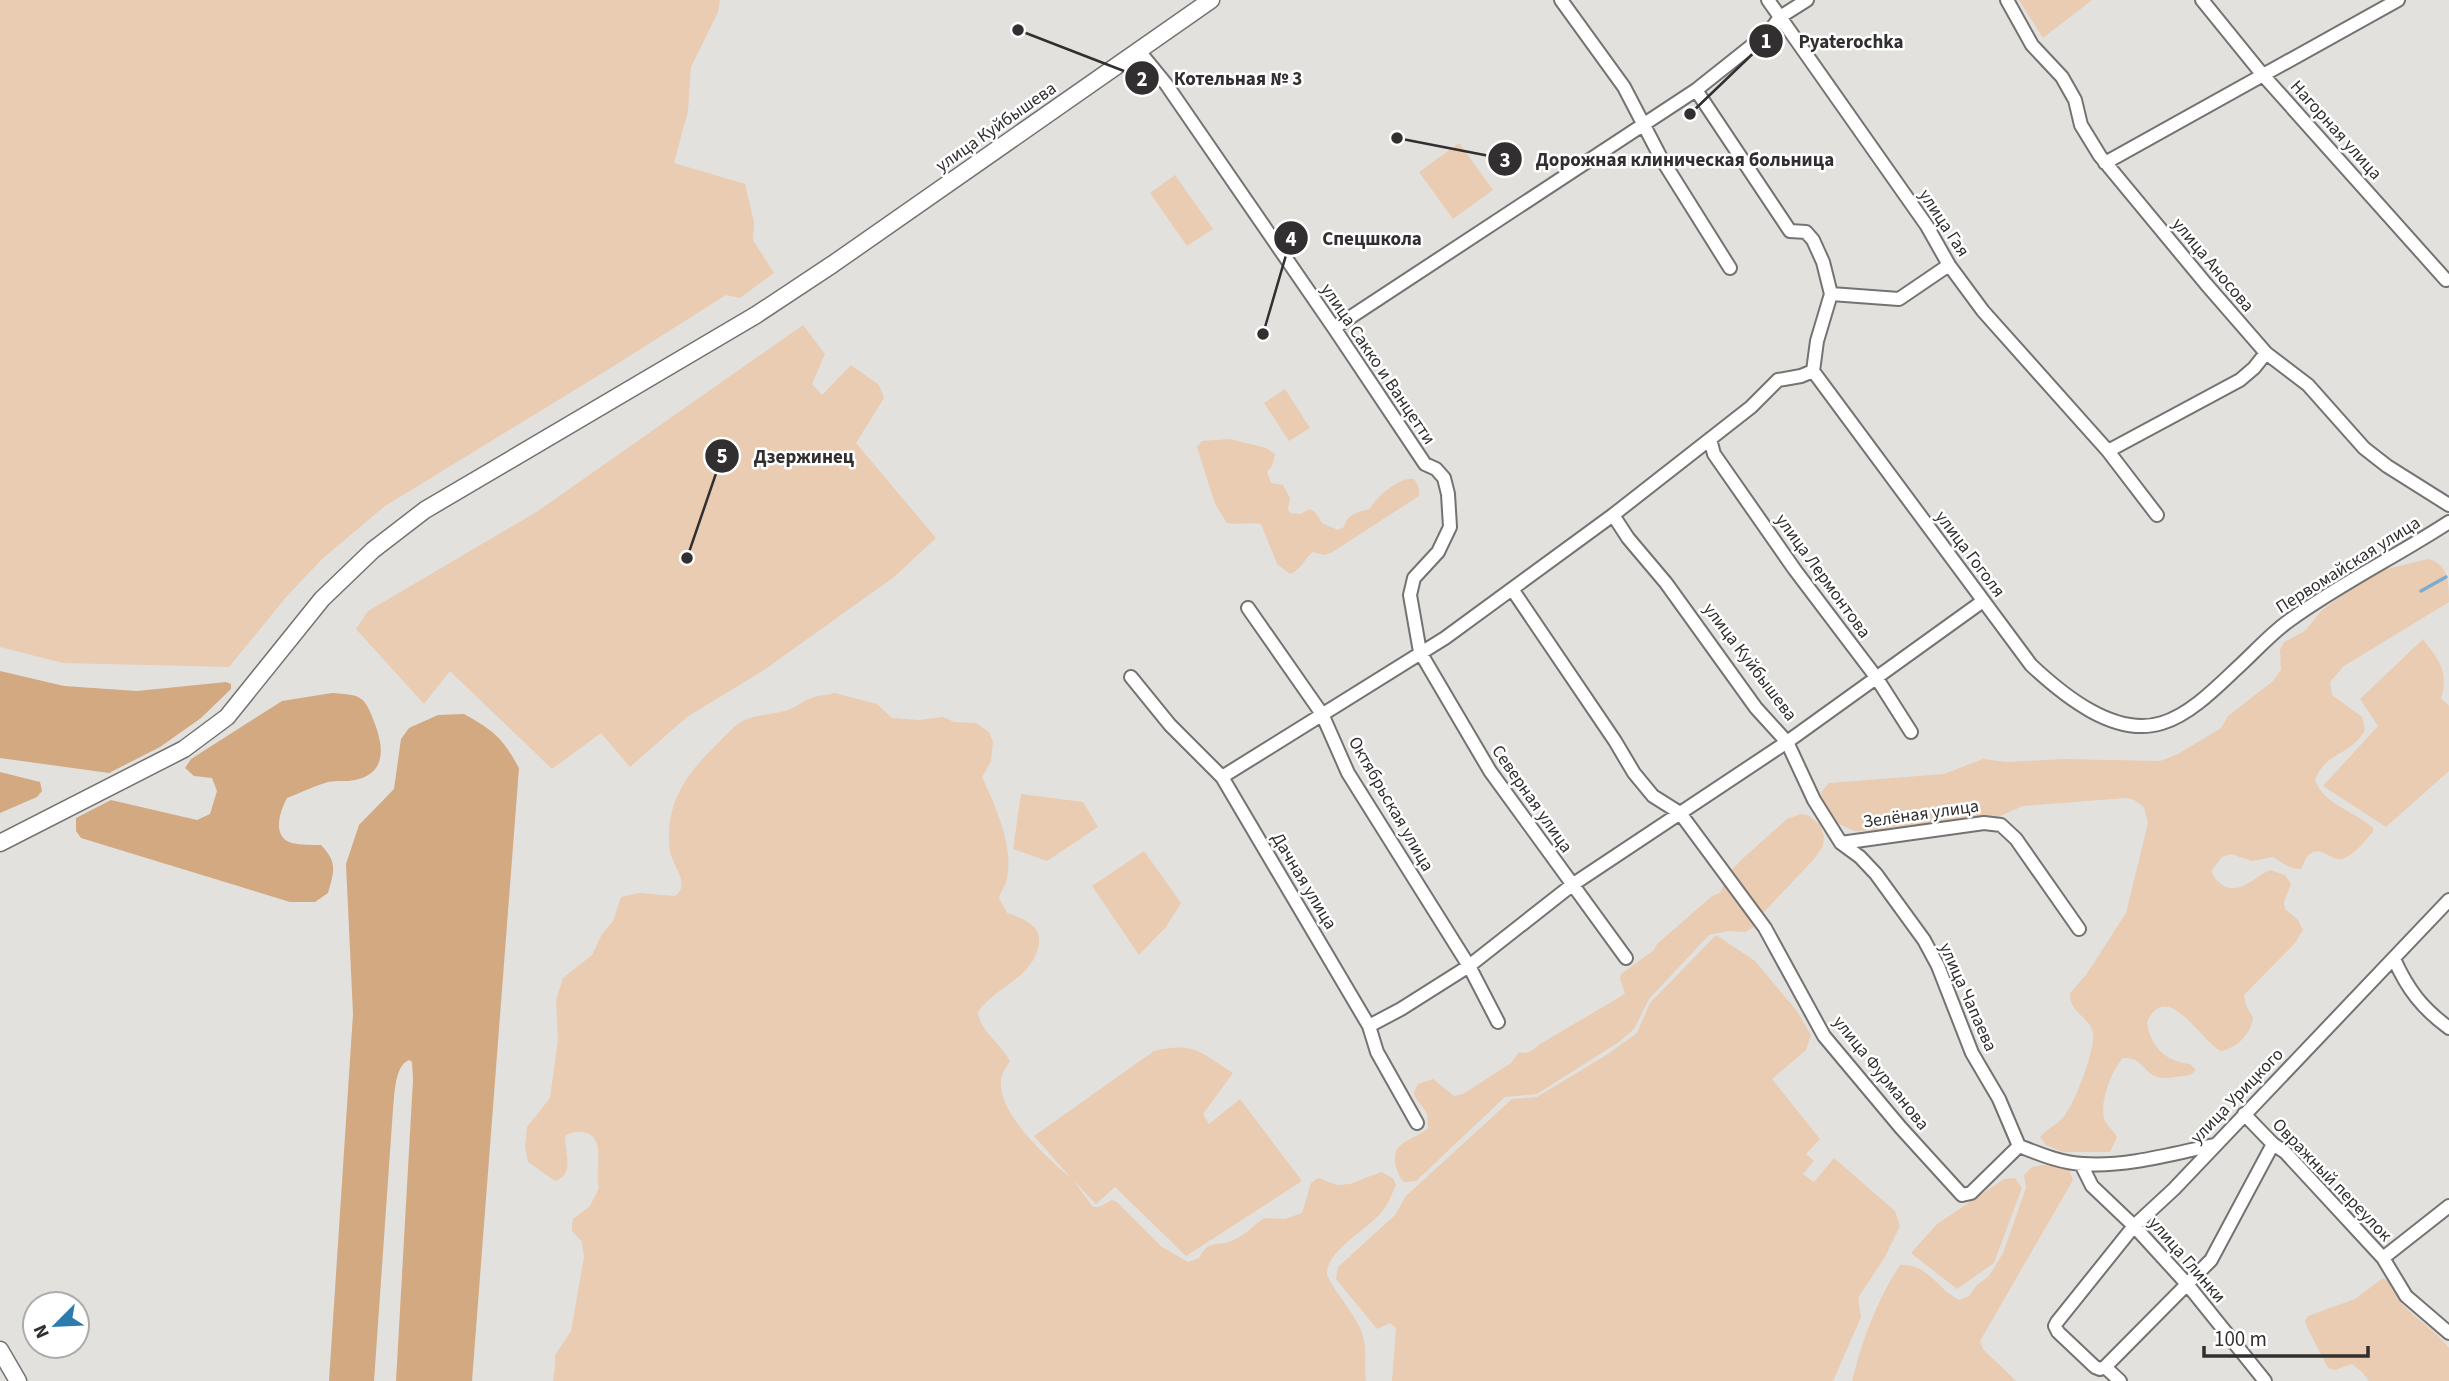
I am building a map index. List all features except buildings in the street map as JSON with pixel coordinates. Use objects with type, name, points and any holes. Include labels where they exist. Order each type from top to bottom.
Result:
[{"type":"main road","name":"улица Куйбышева","points":[[0,843],[184,749],[207,734],[227,717],[323,599],[373,550],[425,510],[756,315],[1211,0]]},
{"type":"main road","points":[[0,1350],[18,1381]]},
{"type":"street","points":[[1561,0],[1624,87],[1661,158],[1730,268]]},
{"type":"street","name":"улица Гая","points":[[1768,0],[1927,226],[1949,265],[1983,312],[2108,451],[2157,515]]},
{"type":"street","points":[[1334,328],[1696,90],[1769,32],[1780,17],[1807,0]]},
{"type":"street","name":"улица Аносова","points":[[2007,0],[2032,45],[2062,77],[2075,100],[2081,125],[2105,163],[2266,353],[2308,385],[2364,447],[2387,467],[2449,505]]},
{"type":"street","name":"Нагорная улица","points":[[2202,0],[2262,74],[2446,280]]},
{"type":"street","points":[[2105,163],[2398,0]]},
{"type":"street","name":"улица Сакко и Ванцетти","points":[[1139,51],[1166,84],[1425,464],[1436,469],[1444,478],[1450,527]]},
{"type":"street","points":[[1222,777],[1445,638],[1613,515],[1751,407],[1778,380],[1813,371],[1817,341],[1831,294],[1823,262],[1813,240],[1805,232],[1790,231],[1696,90]]},
{"type":"street","points":[[1831,294],[1899,299],[1949,265]]},
{"type":"street","points":[[2108,451],[2240,380],[2266,353]]},
{"type":"street","name":"улица Гоголя","points":[[1813,371],[2031,665],[2052,685],[2092,712],[2129,725]]},
{"type":"street","name":"улица Лермонтова","points":[[1710,439],[1714,454],[1728,475],[1795,570],[1876,677],[1911,733]]},
{"type":"street","name":"улица Куйбышева","points":[[1613,515],[1628,538],[1666,583],[1756,708],[1787,742],[1814,800],[1841,843]]},
{"type":"street","name":"Первомайская улица","points":[[2129,725],[2162,723],[2201,702],[2287,622],[2338,587],[2449,522]]},
{"type":"street","name":"Северная улица","points":[[1450,527],[1438,552],[1414,578],[1410,595],[1420,652],[1490,771],[1626,958]]},
{"type":"street","points":[[1512,589],[1615,741],[1634,774],[1653,796],[1680,813]]},
{"type":"street","points":[[1369,1026],[1469,967],[1572,886],[1787,742],[1983,601]]},
{"type":"street","name":"Октябрьская улица","points":[[1248,608],[1322,714],[1348,773],[1469,967],[1498,1022]]},
{"type":"street","name":"Дачная улица","points":[[1131,677],[1170,725],[1222,777],[1369,1026],[1377,1052],[1417,1123]]},
{"type":"street","name":"улица Фурманова","points":[[1680,813],[1765,928],[1824,1036],[1901,1128],[1962,1195],[1971,1193],[2019,1146]]},
{"type":"street","name":"Зелёная улица","points":[[1841,843],[1984,823],[2001,825],[2016,839],[2079,929]]},
{"type":"street","name":"улица Чапаева","points":[[1841,843],[1868,866],[1924,940],[1938,966],[1972,1054],[1998,1099],[2019,1146]]},
{"type":"street","name":"улица Урицкого","points":[[2105,1367],[2095,1367],[2058,1332],[2055,1326],[2057,1322],[2134,1226],[2174,1189],[2449,900]]},
{"type":"street","points":[[2394,959],[2407,988],[2432,1016],[2449,1028]]},
{"type":"street","name":"Овражный переулок","points":[[2244,1114],[2273,1144],[2285,1152],[2383,1258],[2406,1296],[2449,1333]]},
{"type":"street","points":[[2019,1146],[2050,1158],[2081,1164],[2125,1163],[2214,1144]]},
{"type":"street","points":[[2120,1381],[2105,1367],[2211,1260],[2273,1144]]},
{"type":"street","name":"улица Глинки","points":[[2081,1164],[2092,1186],[2134,1226],[2187,1284],[2265,1381]]},
{"type":"street","points":[[2383,1258],[2449,1206]]},
{"type":"shaded area","points":[[0,0],[720,0],[718,12],[691,67],[688,111],[674,163],[745,184],[754,222],[753,240],[774,273],[740,298],[726,295],[385,506],[322,559],[287,596],[229,667],[63,663],[0,647]]},
{"type":"shaded area","points":[[2019,0],[2092,0],[2043,38]]},
{"type":"shaded area","points":[[1459,143],[1493,190],[1453,219],[1419,172]]},
{"type":"shaded area","points":[[1175,175],[1213,229],[1187,246],[1150,193]]},
{"type":"shaded area","points":[[803,325],[825,354],[812,384],[822,395],[851,365],[879,385],[884,398],[856,443],[936,538],[894,577],[764,670],[687,717],[630,767],[601,733],[552,769],[450,671],[424,704],[356,629],[368,611],[538,511]]},
{"type":"shaded area","points":[[1285,389],[1310,428],[1289,441],[1264,403]]},
{"type":"shaded area","points":[[1230,439],[1266,448],[1275,454],[1272,466],[1267,472],[1271,483],[1283,485],[1290,498],[1290,513],[1300,514],[1310,509],[1322,523],[1338,530],[1344,527],[1350,516],[1370,509],[1383,493],[1402,481],[1414,479],[1419,496],[1331,553],[1324,555],[1313,552],[1290,574],[1277,564],[1261,524],[1227,523],[1215,504],[1197,447],[1202,441]]},
{"type":"shaded area","points":[[2428,559],[2444,570],[2448,581],[2449,602],[2344,666],[2330,682],[2332,695],[2362,717],[2365,730],[2353,745],[2325,764],[2315,780],[2325,796],[2366,822],[2373,828],[2373,832],[2346,857],[2338,859],[2322,852],[2314,852],[2307,857],[2301,869],[2289,867],[2273,857],[2252,861],[2231,854],[2222,857],[2212,870],[2219,882],[2234,888],[2246,885],[2270,870],[2285,875],[2291,884],[2284,902],[2285,909],[2298,920],[2303,930],[2295,943],[2244,995],[2253,1018],[2246,1035],[2237,1044],[2220,1051],[2183,1015],[2164,1006],[2155,1010],[2147,1022],[2156,1046],[2167,1056],[2190,1064],[2196,1070],[2189,1075],[2156,1077],[2137,1061],[2123,1058],[2105,1094],[2105,1121],[2117,1137],[2110,1152],[2063,1152],[2046,1145],[2040,1137],[2062,1118],[2069,1108],[2080,1086],[2092,1047],[2092,1029],[2075,1009],[2070,993],[2086,975],[2126,913],[2148,823],[2144,807],[2127,798],[2023,806],[1998,817],[1887,830],[1854,831],[1837,823],[1825,810],[1821,792],[1829,783],[1944,774],[1983,759],[2007,762],[2064,759],[2160,761],[2178,754],[2221,728],[2228,716],[2273,681],[2281,670],[2280,650],[2284,642],[2305,631],[2321,611],[2363,580],[2387,569]]},
{"type":"shaded area","points":[[2423,639],[2438,661],[2443,674],[2441,698],[2449,706],[2449,771],[2386,827],[2323,786],[2378,726],[2360,699]]},
{"type":"shaded area","points":[[0,671],[64,686],[137,691],[226,682],[231,684],[231,689],[201,718],[160,747],[109,773],[0,758]]},
{"type":"shaded area","points":[[332,693],[363,700],[373,719],[381,747],[378,764],[374,771],[366,776],[352,781],[331,781],[287,798],[284,803],[279,830],[285,840],[303,845],[321,845],[332,862],[333,873],[328,893],[315,902],[290,902],[81,838],[76,831],[76,818],[111,800],[197,820],[210,814],[217,791],[212,778],[194,776],[185,768],[191,759],[282,701]]},
{"type":"shaded area","points":[[835,693],[877,704],[892,718],[919,720],[943,717],[954,722],[976,723],[989,732],[993,742],[991,761],[982,777],[1002,826],[1008,853],[1006,883],[999,898],[1007,913],[1034,927],[1039,944],[1029,966],[978,1012],[982,1025],[1010,1061],[1001,1081],[1007,1107],[1038,1148],[1071,1178],[1034,1136],[1154,1051],[1188,1048],[1205,1055],[1233,1073],[1203,1114],[1209,1124],[1240,1099],[1302,1181],[1186,1256],[1115,1187],[1096,1204],[1073,1180],[1093,1207],[1112,1200],[1117,1202],[1162,1247],[1188,1262],[1199,1258],[1210,1246],[1240,1237],[1264,1218],[1285,1219],[1302,1213],[1311,1183],[1318,1178],[1337,1185],[1350,1184],[1381,1172],[1393,1178],[1396,1185],[1385,1207],[1340,1249],[1333,1257],[1327,1273],[1363,1335],[1366,1381],[553,1381],[555,1355],[571,1331],[584,1257],[582,1242],[572,1231],[573,1219],[590,1206],[599,1188],[597,1146],[590,1135],[577,1132],[565,1136],[567,1168],[565,1174],[555,1181],[528,1162],[525,1147],[527,1127],[550,1098],[558,1039],[556,1000],[563,978],[592,955],[602,934],[613,921],[621,897],[639,893],[675,896],[679,892],[681,878],[670,849],[671,818],[685,782],[710,751],[744,720],[785,711],[814,697]]},
{"type":"shaded area","points":[[464,714],[496,736],[519,768],[472,1381],[396,1381],[413,1080],[412,1062],[409,1060],[400,1068],[395,1089],[374,1381],[329,1381],[353,1014],[346,864],[359,825],[394,789],[401,739],[409,728],[438,715]]},
{"type":"shaded area","points":[[0,772],[40,782],[42,791],[37,797],[0,813]]},
{"type":"shaded area","points":[[1021,794],[1083,802],[1098,827],[1047,861],[1013,849]]},
{"type":"shaded area","points":[[1801,814],[1808,815],[1820,825],[1824,836],[1823,846],[1763,913],[1758,925],[1745,932],[1728,931],[1709,935],[1649,999],[1634,1029],[1619,1042],[1537,1094],[1505,1097],[1416,1181],[1402,1180],[1396,1167],[1396,1151],[1404,1142],[1428,1128],[1427,1113],[1415,1097],[1418,1084],[1433,1079],[1454,1096],[1463,1094],[1511,1063],[1519,1052],[1530,1051],[1618,998],[1625,993],[1621,974],[1654,950],[1657,944],[1712,896],[1720,893],[1730,872],[1787,819]]},
{"type":"shaded area","points":[[1144,851],[1181,903],[1166,927],[1139,955],[1092,886]]},
{"type":"shaded area","points":[[1716,935],[1755,961],[1797,1011],[1811,1035],[1806,1050],[1772,1079],[1820,1139],[1806,1154],[1814,1161],[1803,1174],[1814,1182],[1834,1158],[1895,1211],[1900,1226],[1885,1257],[1858,1298],[1861,1317],[1833,1381],[1392,1381],[1396,1328],[1390,1323],[1377,1329],[1336,1279],[1338,1267],[1395,1215],[1406,1196],[1512,1099],[1537,1097],[1637,1033],[1650,1003]]},
{"type":"shaded area","points":[[2043,1165],[2069,1169],[2073,1180],[1980,1341],[1983,1349],[2016,1381],[1852,1381],[1871,1321],[1900,1265],[1910,1265],[1925,1272],[1959,1300],[1969,1296],[1976,1286],[1989,1276],[2003,1253],[2026,1188],[2024,1175],[2032,1167]]},
{"type":"shaded area","points":[[2015,1178],[2022,1188],[1994,1263],[1957,1289],[1911,1253],[1937,1224],[2004,1179]]},
{"type":"shaded area","points":[[2383,1278],[2408,1310],[2449,1348],[2449,1381],[2369,1381],[2352,1364],[2335,1370],[2328,1368],[2307,1327],[2305,1321],[2308,1316],[2355,1299]]},
{"type":"waterway","points":[[2421,591],[2446,577]]},
{"type":"place","name":"Котельная № 3","points":[[1018,30]]},
{"type":"place","name":"Pyaterochka","points":[[1690,114]]},
{"type":"place","name":"Дорожная клиническая больница","points":[[1397,138]]},
{"type":"place","name":"Спецшкола","points":[[1263,334]]},
{"type":"place","name":"Дзержинец","points":[[687,558]]}]
